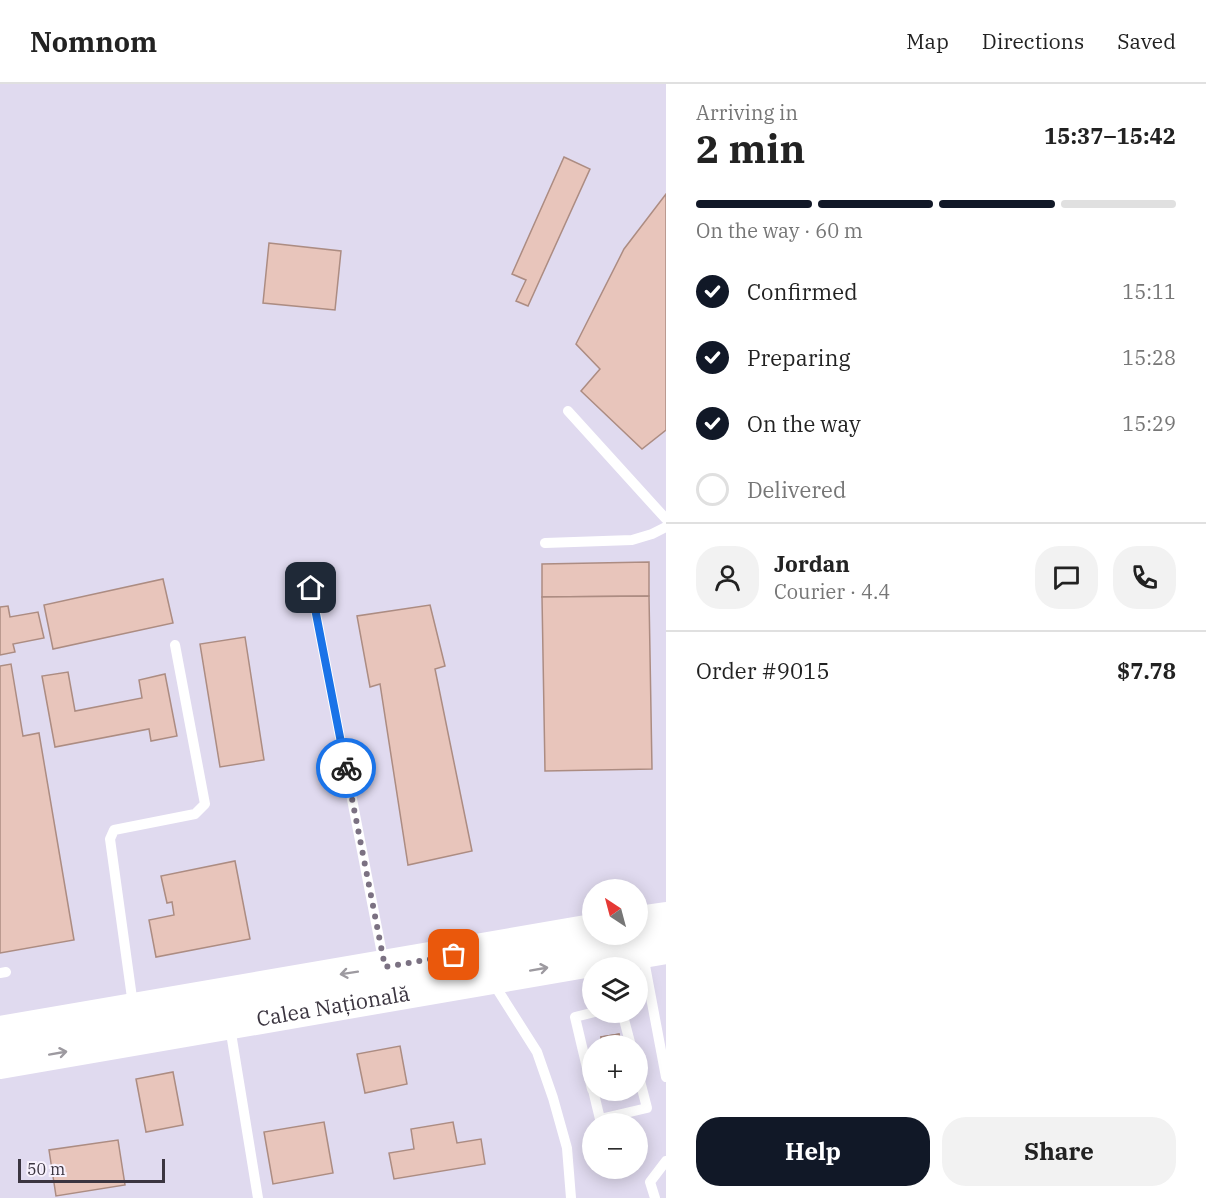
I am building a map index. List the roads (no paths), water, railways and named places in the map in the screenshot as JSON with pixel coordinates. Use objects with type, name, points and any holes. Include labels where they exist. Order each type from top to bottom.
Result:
[{"type":"main road","name":"Calea Națională","points":[[648,934],[666,918]]},
{"type":"main road","name":"Calea Națională","points":[[0,1063],[490,978],[602,952],[622,945]]},
{"type":"main road","name":"Calea Națională","points":[[0,1032],[385,967],[602,952]]},
{"type":"lane","points":[[568,411],[666,519]]},
{"type":"lane","points":[[545,543],[632,540],[666,527]]},
{"type":"lane","points":[[311,588],[385,967]]},
{"type":"lane","points":[[133,1009],[110,839],[114,830],[195,814],[205,804],[175,645]]},
{"type":"lane","points":[[645,945],[666,1077]]},
{"type":"lane","points":[[490,978],[537,1052],[567,1148],[572,1198]]},
{"type":"lane","points":[[582,1015],[575,1017],[582,1045]]},
{"type":"lane","points":[[229,1023],[258,1198]]},
{"type":"lane","points":[[596,1101],[600,1119],[647,1108],[645,1101]]},
{"type":"lane","points":[[655,1198],[650,1182],[666,1161]]}]
